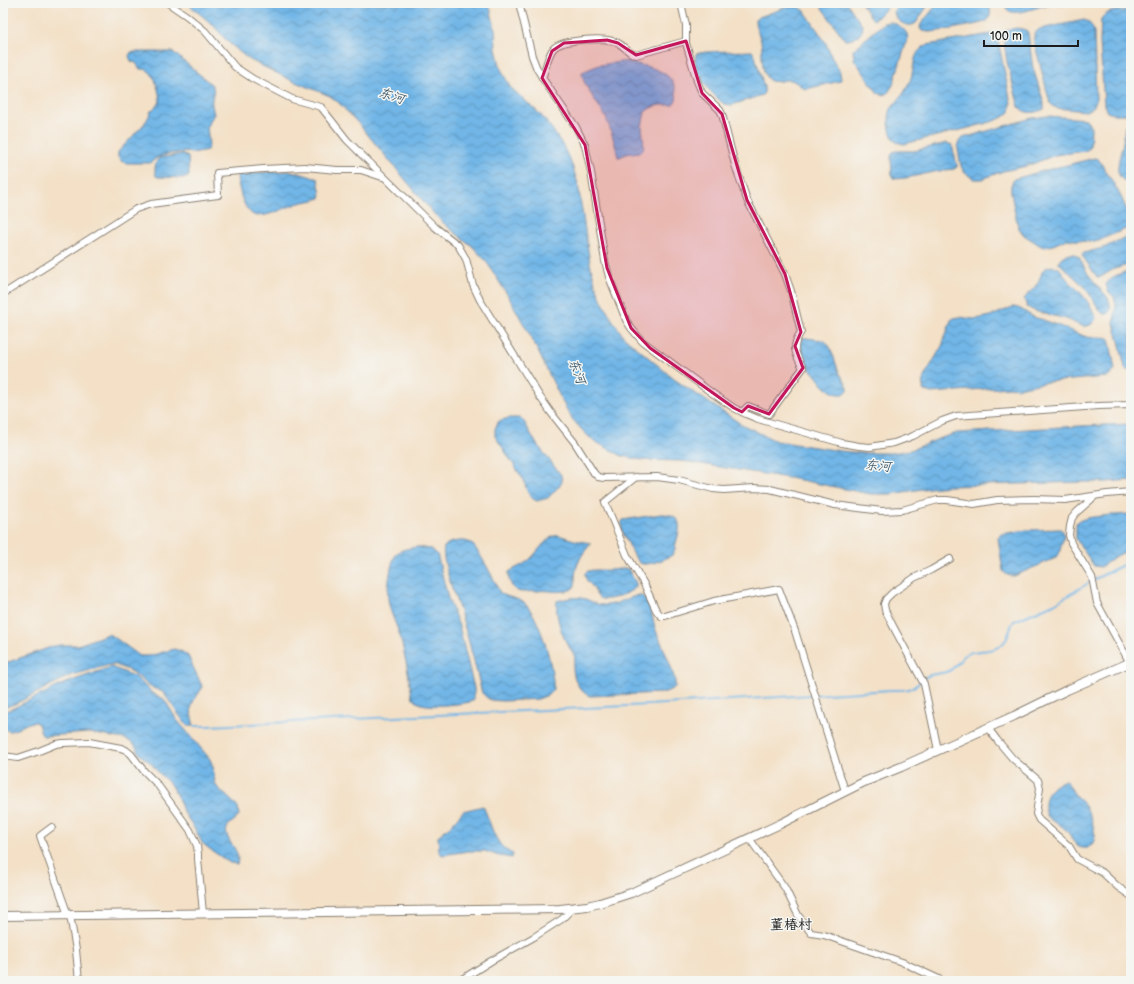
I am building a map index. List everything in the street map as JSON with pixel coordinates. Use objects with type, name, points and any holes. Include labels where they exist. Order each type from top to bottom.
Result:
[{"type":"street","points":[[168,3],[187,16],[204,31],[235,67],[253,79],[292,99],[321,107],[347,140],[385,179],[435,227],[458,245],[466,259],[473,285],[480,300],[540,397],[575,443],[594,473],[601,478],[657,477],[668,478],[718,490],[754,488],[770,489],[835,505],[882,511],[902,510],[943,500],[974,504],[997,500],[1065,500],[1131,492]]},
{"type":"street","points":[[519,3],[532,56],[537,69],[576,127],[585,145],[607,268],[620,307],[631,328],[642,341],[712,393],[742,412],[758,419],[842,443],[870,447],[902,441],[942,421],[956,416],[1131,405]]},
{"type":"street","points":[[681,3],[686,25],[686,41],[699,87],[702,93],[720,110],[722,114],[735,165],[747,200],[785,274],[791,291],[801,332],[797,337],[794,346],[803,368],[792,384],[769,414],[748,406],[742,412]]},
{"type":"street","points":[[542,78],[552,51],[557,46],[564,43],[595,39],[607,40],[618,43],[629,53],[636,56],[686,41]]},
{"type":"street","points":[[3,294],[136,209],[151,204],[218,195],[217,172],[305,167],[337,170],[361,170],[385,179]]},
{"type":"street","points":[[636,477],[605,502],[627,555],[644,584],[656,610],[661,616],[665,616],[714,601],[779,589],[796,631],[845,791]]},
{"type":"street","points":[[3,916],[560,909],[600,903],[631,893],[864,782],[902,767],[1067,690],[1131,662],[1097,603],[1092,577],[1071,543],[1069,535],[1071,522],[1074,515],[1095,496]]},
{"type":"street","points":[[938,750],[927,694],[922,680],[888,616],[885,602],[892,593],[914,578],[950,559]]},
{"type":"street","points":[[988,728],[1012,759],[1038,780],[1040,788],[1036,814],[1039,820],[1069,846],[1076,859],[1103,873],[1118,887],[1131,896]]},
{"type":"street","points":[[3,756],[18,758],[56,744],[89,742],[121,748],[131,754],[157,784],[190,830],[195,840],[198,854],[203,913]]},
{"type":"street","points":[[52,827],[40,836],[69,915],[76,950],[79,981]]},
{"type":"street","points":[[749,838],[785,888],[798,915],[811,933],[824,935],[902,962],[943,981]]},
{"type":"street","points":[[459,981],[478,968],[534,937],[562,919],[573,908]]},
{"type":"highlighted area","points":[[607,40],[618,43],[636,55],[686,41],[702,93],[722,114],[747,200],[785,274],[801,332],[795,346],[803,368],[769,414],[748,406],[742,412],[734,408],[650,348],[631,328],[607,268],[585,145],[542,78],[552,51],[564,43]]},
{"type":"water","name":"东河","points":[[187,3],[489,3],[495,29],[496,49],[501,69],[510,87],[540,114],[552,129],[563,146],[572,165],[578,184],[590,263],[595,283],[602,301],[623,336],[674,379],[741,424],[776,441],[841,451],[892,453],[911,450],[957,433],[1131,424],[1131,480],[1107,482],[949,486],[890,494],[870,494],[795,479],[682,461],[642,460],[622,456],[594,441],[573,420],[563,403],[531,337],[507,294],[486,261],[472,246],[434,214],[358,123],[338,102],[330,96],[293,81],[250,60],[227,41],[214,26]]},
{"type":"water","points":[[822,3],[847,3],[863,27],[863,30],[854,38],[845,40],[822,8]]},
{"type":"water","points":[[861,3],[891,3],[878,17],[873,20]]},
{"type":"water","points":[[900,3],[931,3],[916,23],[909,25],[898,20],[894,13],[894,10]]},
{"type":"water","points":[[938,3],[989,3],[990,17],[987,21],[969,26],[933,32],[922,31],[920,28],[921,24]]},
{"type":"water","points":[[1005,3],[1055,3],[1017,12],[1008,10]]},
{"type":"water","points":[[787,7],[798,7],[804,10],[826,43],[840,72],[840,81],[806,89],[792,81],[788,80],[774,82],[766,77],[763,67],[761,41],[756,28],[755,20],[759,17]]},
{"type":"water","points":[[1131,10],[1131,114],[1113,114],[1107,112],[1104,105],[1100,42],[1101,19],[1111,12]]},
{"type":"water","points":[[1084,20],[1090,24],[1094,32],[1096,100],[1093,108],[1086,111],[1056,108],[1050,103],[1034,41],[1034,35],[1040,29]]},
{"type":"water","points":[[890,22],[901,27],[908,37],[893,85],[887,94],[882,95],[877,92],[854,59],[853,50],[884,23]]},
{"type":"water","points":[[1017,28],[1026,30],[1028,33],[1033,68],[1044,103],[1044,109],[1038,112],[1027,112],[1021,110],[1019,107],[1007,62],[1003,36],[1004,32]]},
{"type":"water","points":[[991,34],[995,35],[998,40],[1011,103],[1010,112],[997,120],[973,127],[904,144],[896,142],[890,131],[890,113],[891,109],[907,87],[918,52],[927,45]]},
{"type":"water","points":[[752,51],[755,56],[764,87],[764,93],[732,105],[724,104],[708,89],[699,76],[696,69],[696,54]]},
{"type":"water","points":[[131,52],[173,52],[212,85],[214,91],[212,103],[214,114],[207,126],[209,146],[207,150],[193,153],[183,152],[168,154],[158,157],[150,163],[126,163],[121,161],[118,157],[118,152],[144,124],[151,111],[160,102],[155,79],[150,72],[140,69],[136,63],[131,61],[129,56]]},
{"type":"water","points":[[627,61],[650,67],[669,77],[676,91],[676,100],[672,105],[655,106],[645,112],[642,127],[644,145],[643,150],[618,157],[606,118],[584,83],[582,72],[599,65]]},
{"type":"water","points":[[1048,116],[1086,119],[1091,128],[1090,148],[1085,151],[1055,155],[1027,166],[1003,171],[982,179],[974,179],[964,172],[961,166],[958,150],[958,144],[963,138],[1032,118]]},
{"type":"water","points":[[1131,122],[1131,183],[1124,181],[1120,177],[1118,167],[1125,126]]},
{"type":"water","points":[[947,143],[952,145],[957,165],[954,169],[906,178],[893,178],[891,156],[893,152],[914,151]]},
{"type":"water","points":[[182,154],[188,157],[189,176],[186,178],[156,176],[155,166],[159,158]]},
{"type":"water","points":[[1095,158],[1099,160],[1124,203],[1129,221],[1128,228],[1102,239],[1090,242],[1067,239],[1045,247],[1024,235],[1018,227],[1011,193],[1011,185],[1014,179]]},
{"type":"water","points":[[292,171],[318,179],[321,195],[320,198],[299,203],[262,216],[256,216],[249,211],[242,197],[237,177],[238,175],[245,173]]},
{"type":"water","points":[[1131,235],[1131,264],[1114,269],[1099,278],[1097,277],[1082,255],[1084,253],[1106,247]]},
{"type":"water","points":[[1074,254],[1079,257],[1088,274],[1108,298],[1110,308],[1108,314],[1101,312],[1085,287],[1059,263],[1063,256]]},
{"type":"water","points":[[1054,266],[1061,270],[1087,301],[1096,318],[1092,324],[1087,326],[1080,325],[1069,320],[1037,312],[1027,307],[1024,299],[1036,286],[1044,269]]},
{"type":"water","points":[[1131,270],[1131,371],[1126,370],[1125,368],[1114,323],[1116,304],[1114,297],[1108,291],[1106,284],[1114,277]]},
{"type":"water","points":[[1012,307],[1018,308],[1036,318],[1087,337],[1109,338],[1115,369],[1111,375],[1107,377],[1047,382],[1018,388],[1009,387],[931,393],[923,390],[924,377],[942,346],[953,318],[982,318]]},
{"type":"water","points":[[803,338],[823,340],[830,347],[839,372],[848,387],[848,390],[845,393],[837,394],[828,389],[805,364],[800,357],[799,350],[799,343]]},
{"type":"water","points":[[510,418],[520,418],[523,420],[536,443],[561,475],[561,484],[548,498],[537,501],[533,499],[528,493],[523,479],[495,436],[495,429],[498,422]]},
{"type":"water","points":[[661,514],[673,516],[679,522],[679,532],[674,552],[669,557],[656,562],[646,564],[640,563],[635,557],[624,536],[621,526],[623,520]]},
{"type":"water","points":[[1131,514],[1131,549],[1114,557],[1101,567],[1094,566],[1076,539],[1076,523],[1087,518]]},
{"type":"water","points":[[1060,529],[1063,531],[1064,536],[1058,557],[1014,576],[1008,575],[1003,571],[998,538],[1001,534],[1028,530]]},
{"type":"water","points":[[558,535],[590,543],[578,564],[573,589],[567,591],[523,592],[513,588],[510,582],[509,572],[529,560],[549,539]]},
{"type":"water","points":[[465,541],[471,543],[477,550],[495,581],[499,591],[504,595],[524,603],[530,609],[535,618],[549,656],[553,689],[548,695],[538,699],[503,701],[491,700],[482,693],[471,648],[445,562],[444,547],[451,542]]},
{"type":"water","points":[[417,547],[431,549],[437,554],[448,598],[459,626],[474,688],[474,699],[470,702],[452,705],[429,705],[419,703],[412,696],[402,643],[390,608],[388,594],[390,574],[395,556],[401,551]]},
{"type":"water","points":[[628,569],[636,583],[636,587],[623,595],[606,599],[601,599],[598,597],[593,587],[588,582],[585,573],[587,571]]},
{"type":"water","points":[[639,595],[647,601],[650,607],[655,628],[668,658],[675,687],[663,693],[590,696],[586,694],[577,684],[574,676],[573,667],[575,658],[561,629],[557,612],[557,601],[569,598],[581,598],[599,604],[608,605]]},
{"type":"water","points":[[108,634],[140,656],[149,656],[174,649],[181,651],[188,656],[202,686],[200,692],[194,700],[192,707],[191,713],[194,726],[189,726],[184,722],[163,692],[150,687],[133,672],[113,664],[72,675],[17,703],[3,708],[3,664],[54,646],[78,645]]},
{"type":"water","points":[[111,667],[136,677],[152,693],[164,699],[177,720],[210,759],[217,787],[238,807],[239,816],[228,826],[226,833],[237,854],[237,864],[230,863],[202,843],[183,811],[170,784],[151,763],[140,755],[136,747],[131,742],[125,739],[89,733],[44,736],[42,735],[38,724],[35,722],[28,723],[12,731],[8,731],[3,727],[3,713],[63,684]]},
{"type":"water","points":[[1065,780],[1090,815],[1095,837],[1094,842],[1088,848],[1079,847],[1074,843],[1069,833],[1063,827],[1047,816],[1045,804],[1049,791]]},
{"type":"water","points":[[483,806],[497,840],[501,846],[513,854],[512,858],[499,856],[485,851],[468,851],[442,855],[439,851],[438,836],[450,826],[463,811]]},
{"type":"waterway","points":[[194,726],[648,705],[906,690],[912,688],[924,678],[949,671],[963,656],[968,653],[999,647],[1007,638],[1014,621],[1054,604],[1097,578],[1131,561]]},
{"type":"district","name":"董椿村","points":[[791,924]]}]
